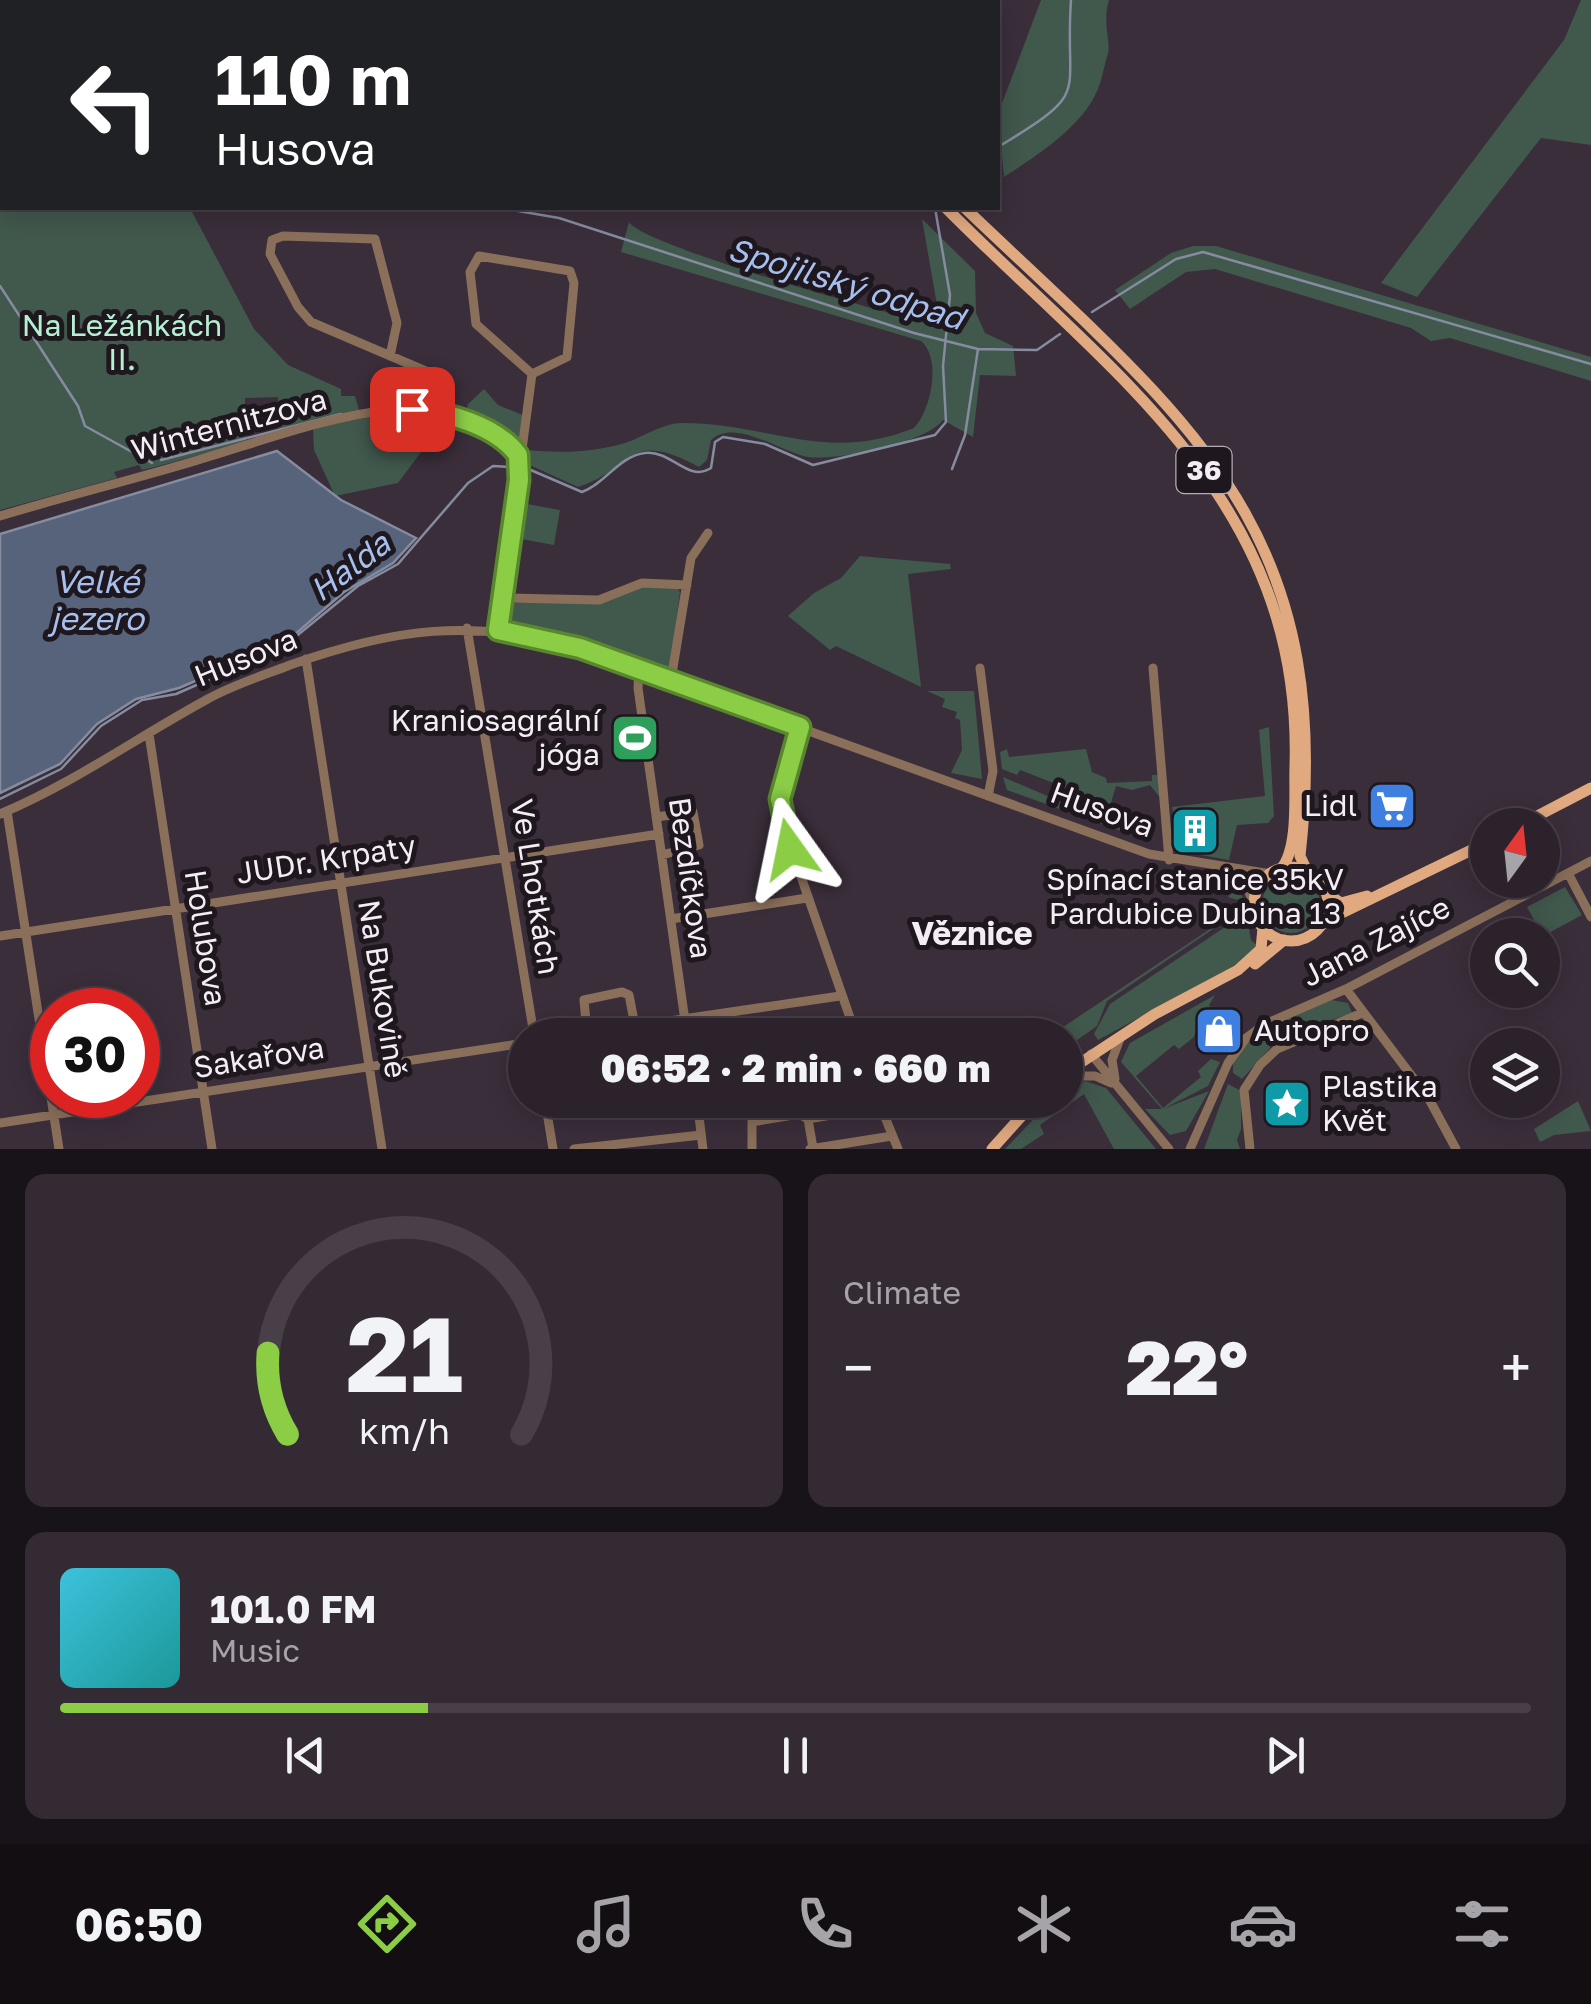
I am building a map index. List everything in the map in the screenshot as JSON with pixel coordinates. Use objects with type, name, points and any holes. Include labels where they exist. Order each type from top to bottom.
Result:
[{"type":"main road","name":"36","points":[[967,216],[1175,434],[1215,485],[1248,542],[1278,618],[1292,695],[1294,792],[1289,856],[1259,886],[1254,904]]},
{"type":"main road","name":"36","points":[[967,216],[1174,410],[1220,468],[1252,523],[1281,591],[1302,676],[1308,771],[1300,856],[1307,872]]},
{"type":"main road","points":[[1553,808],[1591,788]]},
{"type":"main road","points":[[1228,975],[1259,953],[1263,928],[1284,940],[1307,938],[1323,922],[1470,851]]},
{"type":"main road","name":"Husova","points":[[1276,872],[1307,872]]},
{"type":"main road","points":[[1307,872],[1339,902],[1352,902],[1426,873]]},
{"type":"main road","points":[[1323,922],[1326,893]]},
{"type":"main road","name":"Husova","points":[[1254,904],[1263,928]]},
{"type":"main road","points":[[1083,1060],[1123,1033],[1259,962],[1284,940]]},
{"type":"main road","points":[[992,1149],[1020,1118]]},
{"type":"street","points":[[390,356],[398,323],[374,239],[280,236],[272,240],[270,254],[305,317],[327,332],[438,378],[444,396],[440,413]]},
{"type":"street","points":[[479,256],[560,266],[574,276],[570,353],[532,374],[473,319],[470,272],[479,256]]},
{"type":"street","points":[[498,630],[532,374]]},
{"type":"street","name":"Winternitzova","points":[[0,516],[315,426],[401,409],[440,413],[500,439],[519,460]]},
{"type":"street","points":[[671,680],[692,554],[708,534]]},
{"type":"street","points":[[502,598],[600,600],[640,584],[687,585]]},
{"type":"street","name":"Husova","points":[[4,812],[81,777],[218,694],[306,659],[388,635],[467,628],[560,643],[639,669],[1169,860],[1276,872]]},
{"type":"street","name":"Ve Lhotkách","points":[[467,628],[531,1018]]},
{"type":"street","name":"Na Bukovině","points":[[306,659],[382,1149]]},
{"type":"street","points":[[980,668],[993,771],[988,796]]},
{"type":"street","points":[[1153,668],[1169,860]]},
{"type":"street","name":"Bezdíčkova","points":[[639,669],[685,1018]]},
{"type":"street","points":[[800,727],[782,784],[780,810],[849,1018]]},
{"type":"street","name":"Holubova","points":[[149,734],[212,1149]]},
{"type":"street","points":[[4,812],[35,988]]},
{"type":"street","points":[[656,817],[693,812],[699,845],[662,855]]},
{"type":"street","name":"JUDr. Krpaty","points":[[0,936],[659,834]]},
{"type":"street","name":"Jana Zajíce","points":[[1190,1149],[1240,1045],[1265,1024],[1346,989],[1591,860]]},
{"type":"street","name":"Husova","points":[[1201,865],[1239,877],[1254,904]]},
{"type":"street","points":[[1568,873],[1591,917]]},
{"type":"street","points":[[671,919],[807,898]]},
{"type":"street","points":[[1346,989],[1430,1099],[1456,1149]]},
{"type":"street","points":[[585,1018],[584,1000],[622,992],[629,995],[633,1018]]},
{"type":"street","points":[[685,1018],[840,996]]},
{"type":"street","name":"Jana Zajíce","points":[[1246,1085],[1272,1052],[1362,1013]]},
{"type":"street","points":[[1118,1086],[1112,1060],[1123,1033]]},
{"type":"street","name":"Sakařova","points":[[160,1099],[508,1045]]},
{"type":"street","points":[[1090,1054],[1170,1149]]},
{"type":"street","points":[[1223,1074],[1246,1085],[1250,1149]]},
{"type":"street","points":[[1083,1076],[1098,1076],[1118,1086]]},
{"type":"street","points":[[752,1149],[752,1122],[800,1114],[812,1118]]},
{"type":"street","name":"Sakařova","points":[[0,1123],[34,1118]]},
{"type":"street","points":[[55,1118],[60,1149]]},
{"type":"street","points":[[547,1118],[552,1149]]},
{"type":"street","points":[[699,1118],[704,1149]]},
{"type":"street","points":[[882,1118],[898,1149]]},
{"type":"street","points":[[808,1119],[811,1149],[892,1136]]},
{"type":"street","points":[[574,1149],[652,1137],[660,1145],[702,1134]]},
{"type":"green space","points":[[1041,0],[1109,0],[1108,54],[1090,104],[1057,140],[1004,177],[1000,109]]},
{"type":"green space","points":[[1581,0],[1591,0],[1591,145],[1541,138],[1417,297],[1381,283],[1564,40]]},
{"type":"green space","name":"Na Ležánkách II.","points":[[0,210],[191,210],[254,329],[288,365],[341,389],[341,396],[355,396],[360,413],[279,433],[278,397],[245,398],[246,442],[142,470],[139,465],[114,472],[117,478],[0,510]]},
{"type":"green space","points":[[922,219],[975,271],[976,313],[985,333],[1013,346],[1016,376],[980,375],[973,437],[943,420],[900,443],[821,458],[733,432],[711,440],[707,460],[699,467],[658,451],[644,451],[578,487],[523,462],[526,450],[600,449],[682,423],[825,442],[882,438],[914,428],[932,384],[931,360],[921,341],[621,252],[629,222],[644,233],[719,262],[930,323],[937,305]]},
{"type":"green space","points":[[1193,246],[1216,246],[1591,357],[1591,381],[1450,338],[1431,341],[1411,328],[1215,269],[1186,272],[1130,309],[1115,290],[1171,253]]},
{"type":"green space","points":[[484,389],[498,405],[525,416],[519,446],[516,439],[465,415],[468,404]]},
{"type":"green space","points":[[426,414],[445,420],[398,483],[335,496],[314,450],[313,428],[381,415],[407,425]]},
{"type":"green space","points":[[527,504],[560,510],[554,545],[521,539]]},
{"type":"green space","points":[[860,556],[950,564],[951,569],[908,574],[921,687],[836,646],[830,650],[788,616],[814,593],[841,578]]},
{"type":"green space","points":[[640,587],[677,587],[680,592],[670,670],[594,643],[502,621],[510,603],[605,602]]},
{"type":"green space","points":[[927,691],[974,691],[982,779],[951,773],[962,750],[960,720],[955,718],[957,712],[942,707],[945,699]]},
{"type":"green space","points":[[1269,727],[1274,816],[1268,823],[1237,825],[1229,860],[1178,851],[1175,842],[1200,843],[1202,825],[1189,823],[1187,837],[1177,834],[1172,807],[1265,796],[1259,730]]},
{"type":"green space","points":[[1007,749],[1009,757],[1086,749],[1092,772],[1106,778],[1107,783],[1152,781],[1152,775],[1158,775],[1162,800],[1150,785],[1132,790],[1116,786],[1110,806],[1122,810],[1118,821],[1130,825],[1127,833],[1007,790],[1003,777],[1071,806],[1077,792],[1020,770],[1017,775],[1002,769],[1000,752]]},
{"type":"green space","points":[[1291,875],[1312,883],[1320,904],[1312,925],[1291,933],[1270,925],[1262,904],[1270,883]]},
{"type":"green space","points":[[1565,887],[1582,915],[1560,927],[1560,918],[1533,918],[1527,907],[1544,898],[1560,898],[1560,890]]},
{"type":"green space","points":[[1234,888],[1244,902],[1228,897]]},
{"type":"green space","points":[[1244,902],[1244,908],[1107,1001],[1097,1026],[1083,1036],[1083,1018],[1076,1018],[1243,907]]},
{"type":"green space","points":[[1243,915],[1247,916],[1251,940],[1259,947],[1251,957],[1098,1040],[1094,1034],[1110,1004]]},
{"type":"green space","points":[[1215,995],[1209,1005],[1213,1012],[1205,1017],[1217,1039],[1210,1040],[1197,1025],[1194,1037],[1179,1049],[1174,1045],[1136,1076],[1163,1108],[1201,1077],[1198,1071],[1211,1059],[1220,1062],[1208,1086],[1163,1109],[1209,1091],[1186,1131],[1170,1135],[1145,1109],[1162,1109],[1121,1062],[1130,1043]]},
{"type":"green space","points":[[1332,1000],[1348,1003],[1352,1013],[1269,1041],[1270,1048],[1242,1079],[1233,1073],[1235,1059],[1255,1036]]},
{"type":"green space","points":[[1083,1082],[1106,1088],[1156,1149],[1114,1149],[1083,1095]]},
{"type":"green space","points":[[1228,1084],[1241,1091],[1241,1129],[1237,1140],[1240,1149],[1204,1149]]},
{"type":"green space","points":[[1578,1101],[1591,1131],[1554,1135],[1540,1142],[1534,1129],[1551,1118],[1560,1118],[1560,1112]]},
{"type":"green space","points":[[1035,1118],[1050,1118],[1040,1125],[1044,1134],[1021,1149],[1005,1149]]},
{"type":"water","name":"Velké jezero","points":[[277,451],[341,500],[416,538],[393,563],[344,592],[286,642],[179,688],[136,699],[97,724],[60,764],[0,793],[0,534]]},
{"type":"waterway","name":"Halda","points":[[1000,146],[1049,113],[1068,89],[1071,0]]},
{"type":"waterway","name":"Spojilský odpad","points":[[513,210],[559,218],[914,333],[978,349],[1037,350],[1060,334]]},
{"type":"waterway","name":"Halda","points":[[0,799],[61,769],[101,726],[142,700],[176,694],[283,647],[358,586],[398,564],[468,483],[493,466],[526,468],[582,492],[627,459],[645,453],[655,453],[687,469],[703,472],[711,468],[715,442],[723,437],[765,444],[813,465],[935,435],[946,422],[943,366],[950,295],[935,210]]},
{"type":"waterway","name":"Spojilský odpad","points":[[1092,312],[1176,259],[1203,252],[1591,364]]},
{"type":"waterway","points":[[0,286],[78,406],[85,426],[152,463]]},
{"type":"waterway","points":[[952,469],[965,435],[978,349]]},
{"type":"waterway","points":[[161,460],[341,414]]},
{"type":"place","name":"Kraniosagrální jóga","points":[[635,738]]},
{"type":"place","name":"Lidl","points":[[1392,806]]},
{"type":"place","name":"Spínací stanice 35kV Pardubice Dubina 13","points":[[1195,831]]},
{"type":"place","name":"Autopro","points":[[1219,1031]]},
{"type":"place","name":"Plastika Květ","points":[[1287,1104]]},
{"type":"district","name":"Věznice","points":[[972,934]]},
{"type":"route","points":[[412,409],[440,413],[474,426],[507,444],[518,455],[519,480],[507,543],[498,630],[580,648],[800,727],[780,799],[790,849]]}]
